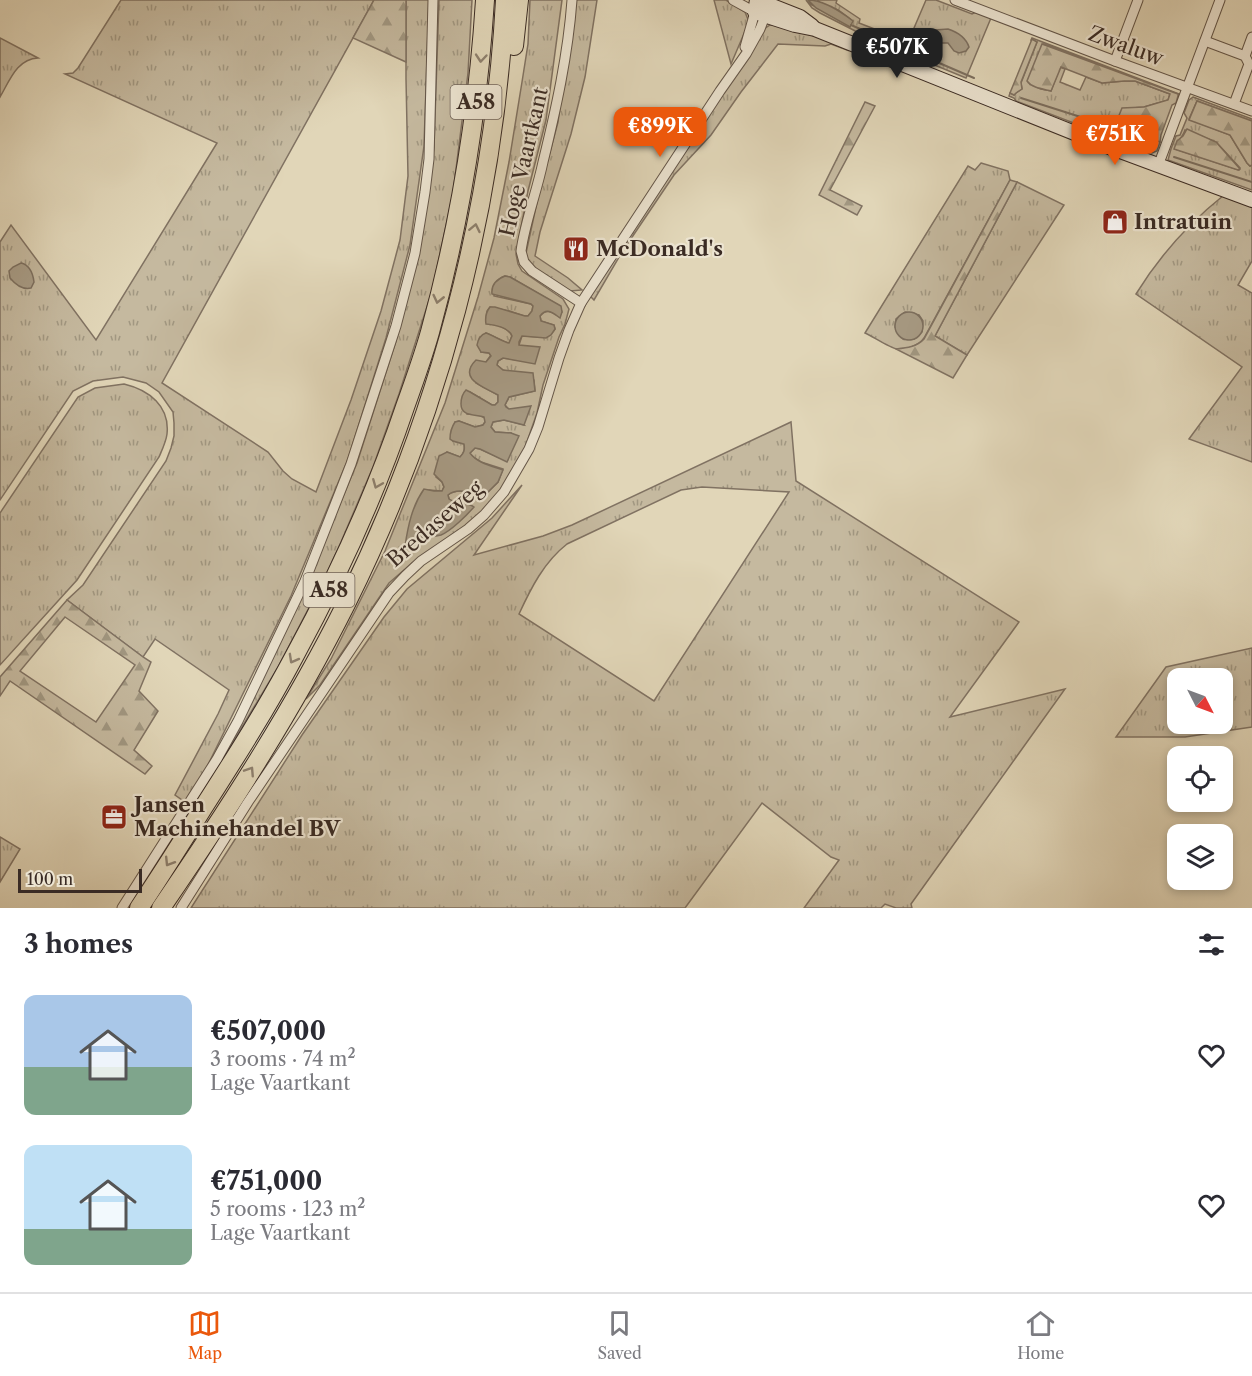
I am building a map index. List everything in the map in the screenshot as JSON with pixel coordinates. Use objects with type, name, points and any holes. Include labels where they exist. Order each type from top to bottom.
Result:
[{"type":"highway","name":"A58","points":[[139,908],[237,756],[294,657],[327,595],[393,441],[430,332],[460,203],[481,61],[485,0]]},
{"type":"highway","name":"A58","points":[[488,159],[504,31],[505,0]]},
{"type":"highway","name":"A58","points":[[161,908],[256,761],[312,668],[375,542],[396,490],[427,406],[464,281],[488,159],[511,69],[519,0]]},
{"type":"street","points":[[122,908],[217,759],[238,721],[305,581],[355,453],[396,326],[415,253],[429,159],[433,0]]},
{"type":"street","name":"Hoge Vaartkant","points":[[572,0],[559,92],[521,251],[524,262],[532,271],[581,303]]},
{"type":"street","points":[[733,0],[762,5],[795,25],[815,29],[1158,166],[1252,200]]},
{"type":"street","name":"Zwaluw","points":[[955,0],[1252,111]]},
{"type":"street","points":[[1115,61],[1138,0]]},
{"type":"street","points":[[1158,166],[1220,0]]},
{"type":"street","name":"Bredaseweg","points":[[181,908],[248,802],[389,593],[422,561],[468,530],[504,492],[529,449],[538,427],[559,358],[581,303],[754,42],[762,5]]},
{"type":"street","points":[[1234,104],[1249,61],[1252,37]]},
{"type":"street","points":[[1205,41],[1249,61]]},
{"type":"green space","points":[[121,0],[374,0],[162,383],[268,452],[292,479],[316,492],[351,400],[381,311],[400,240],[408,176],[406,0],[429,0],[424,146],[410,245],[386,338],[348,459],[291,596],[201,779],[185,802],[175,795],[229,690],[155,639],[143,657],[67,600],[83,585],[166,461],[174,436],[173,412],[159,392],[146,383],[123,377],[93,381],[73,391],[0,500],[0,242],[11,225],[96,340],[217,143],[65,74],[73,73],[78,68]]},
{"type":"green space","points":[[374,0],[406,0],[406,62],[353,38]]},
{"type":"green space","points":[[439,0],[472,0],[468,73],[453,193],[432,291],[373,467],[341,542],[277,669],[216,770],[300,600],[357,463],[396,341],[420,247],[434,147]]},
{"type":"green space","points":[[530,0],[562,0],[546,120],[528,191],[516,254],[522,271],[563,299],[569,309],[543,385],[537,413],[523,453],[502,489],[472,523],[412,563],[389,583],[320,685],[306,699],[331,659],[385,551],[445,403],[494,238],[528,44]],"holes":[[[505,276],[560,306],[562,312],[558,316],[544,312],[540,316],[541,321],[554,325],[555,329],[552,333],[544,337],[522,336],[516,360],[503,358],[498,361],[497,365],[503,370],[534,380],[535,391],[509,397],[505,405],[524,425],[504,420],[493,422],[491,427],[495,432],[511,433],[507,461],[480,449],[475,448],[470,453],[481,462],[503,469],[498,482],[483,497],[461,491],[448,495],[452,502],[470,504],[431,536],[418,537],[411,541],[429,490],[442,491],[444,487],[436,477],[447,452],[460,457],[464,451],[464,444],[453,441],[455,422],[459,421],[475,427],[485,422],[485,418],[479,415],[467,414],[470,392],[492,405],[498,402],[498,395],[476,383],[491,355],[481,352],[486,333],[509,343],[512,336],[504,328],[486,320],[487,311],[490,307],[528,316],[533,306],[494,296],[497,281]]]},
{"type":"green space","points":[[574,0],[597,0],[585,77],[571,134],[540,232],[535,256],[582,290],[570,291],[536,271],[527,261],[526,253],[558,122]]},
{"type":"green space","points":[[714,0],[726,0],[745,12],[749,22],[731,64]]},
{"type":"green space","points":[[806,0],[812,5],[853,21],[838,10],[817,0],[837,0],[836,3],[860,19],[859,23],[908,42],[926,0],[936,0],[972,14],[976,12],[991,18],[966,78],[869,38],[820,13]]},
{"type":"green space","points":[[780,24],[843,44],[847,50],[831,44],[825,46],[778,44],[711,135],[674,175],[622,252],[594,300],[590,296],[764,29],[770,25]]},
{"type":"green space","points":[[0,38],[38,58],[19,66],[0,97]]},
{"type":"green space","points":[[1032,38],[1179,94],[1178,98],[1176,93],[1043,44],[1030,84],[1041,89],[1051,91],[1060,67],[1065,69],[1060,82],[1080,90],[1086,77],[1102,83],[1135,81],[1170,94],[1168,100],[1144,107],[1122,109],[1124,123],[1160,142],[1157,151],[1152,153],[1016,101],[1009,96],[1010,93],[1014,95],[1022,89],[1021,83],[1037,42],[1031,40]]},
{"type":"green space","points":[[1032,39],[1037,42],[1021,82],[1022,89],[1014,95],[1010,93]]},
{"type":"green space","points":[[1042,44],[1178,94],[1160,142],[1152,139],[1152,136],[1131,128],[1118,118],[1122,108],[1144,107],[1168,100],[1170,94],[1135,81],[1102,83],[1061,67],[1051,91],[1035,87],[1027,81]]},
{"type":"green space","points":[[1193,97],[1252,119],[1252,121],[1197,101],[1189,119],[1230,135],[1247,163],[1252,165],[1252,190],[1168,160],[1176,136],[1180,135],[1187,118],[1184,113],[1189,100]],"holes":[[[1185,130],[1216,142],[1240,168],[1239,170],[1175,149]]]},
{"type":"green space","points":[[1197,101],[1252,121],[1252,165],[1247,163],[1230,135],[1189,120]]},
{"type":"green space","points":[[865,102],[875,106],[830,190],[862,206],[857,215],[819,195]]},
{"type":"green space","points":[[1187,129],[1216,142],[1240,169],[1174,149],[1177,141]]},
{"type":"green space","points":[[981,163],[1008,171],[1010,180],[924,338],[912,347],[897,349],[865,333],[968,166],[975,170]],"holes":[[[905,312],[919,315],[923,321],[922,332],[914,339],[903,339],[895,327],[896,319]]]},
{"type":"green space","points":[[1010,180],[1017,182],[935,336],[967,355],[953,378],[896,349],[907,348],[924,339]]},
{"type":"green space","points":[[1017,182],[1064,205],[967,355],[935,336]]},
{"type":"green space","points":[[1224,195],[1252,205],[1252,261],[1238,285],[1252,293],[1252,462],[1189,439],[1242,367],[1136,294],[1176,240]]},
{"type":"green space","points":[[124,384],[149,395],[161,407],[165,415],[167,434],[159,457],[77,580],[0,665],[0,513],[78,397],[95,388]]},
{"type":"green space","points":[[791,422],[796,481],[1019,622],[950,717],[1065,689],[911,904],[912,908],[896,908],[885,904],[881,908],[804,908],[839,860],[831,857],[762,803],[685,908],[191,908],[302,735],[384,617],[407,589],[492,518],[522,485],[474,555],[543,536],[572,525]],"holes":[[[702,487],[789,492],[654,701],[519,614],[545,567],[567,544],[681,490]]]},
{"type":"green space","points":[[67,600],[151,662],[139,691],[158,711],[134,750],[152,766],[145,774],[10,681],[0,696],[0,677]],"holes":[[[65,617],[135,665],[96,722],[20,671]]]},
{"type":"green space","points":[[1252,648],[1252,727],[1233,730],[1233,668],[1167,668],[1167,734],[1205,734],[1185,737],[1116,737],[1166,667]]},
{"type":"green space","points":[[0,837],[20,849],[0,882]]},
{"type":"shaded area","points":[[808,0],[826,4],[837,10],[853,21],[850,27],[816,8]]},
{"type":"shaded area","points":[[948,29],[966,41],[969,47],[966,51],[959,53],[954,51],[948,43],[938,43],[932,40],[931,35],[935,30]]},
{"type":"shaded area","points":[[21,263],[27,266],[32,273],[34,282],[31,288],[19,286],[10,278],[9,271]]},
{"type":"shaded area","points":[[505,276],[561,306],[562,312],[560,318],[548,311],[540,316],[541,321],[554,325],[555,329],[546,338],[522,336],[519,345],[540,347],[535,364],[503,358],[498,361],[497,365],[503,370],[533,373],[535,391],[509,397],[505,405],[509,409],[531,406],[524,425],[504,420],[493,422],[491,427],[495,432],[519,436],[507,462],[480,449],[475,448],[470,453],[481,462],[503,470],[498,482],[483,497],[461,491],[448,495],[452,501],[474,507],[445,533],[419,538],[405,546],[411,516],[424,489],[442,491],[444,487],[434,474],[439,456],[447,452],[460,457],[463,453],[464,444],[450,439],[455,422],[459,421],[475,427],[485,422],[484,417],[463,411],[461,404],[464,393],[466,390],[492,405],[498,402],[498,395],[475,382],[469,372],[476,360],[486,362],[491,356],[489,353],[481,352],[477,345],[482,335],[486,333],[509,343],[512,336],[505,329],[486,324],[490,307],[525,316],[532,311],[531,304],[492,294],[495,283]]},
{"type":"shaded area","points":[[909,312],[919,316],[923,326],[919,336],[909,340],[899,336],[895,326],[899,316]]},
{"type":"waterway","points":[[851,25],[974,78]]},
{"type":"waterway","points":[[1021,98],[1087,119],[1152,148]]},
{"type":"waterway","points":[[1174,157],[1252,182]]},
{"type":"place","name":"Intratuin","points":[[1115,222]]},
{"type":"place","name":"McDonald's","points":[[576,249]]},
{"type":"place","name":"Jansen Machinehandel BV","points":[[114,817]]}]
